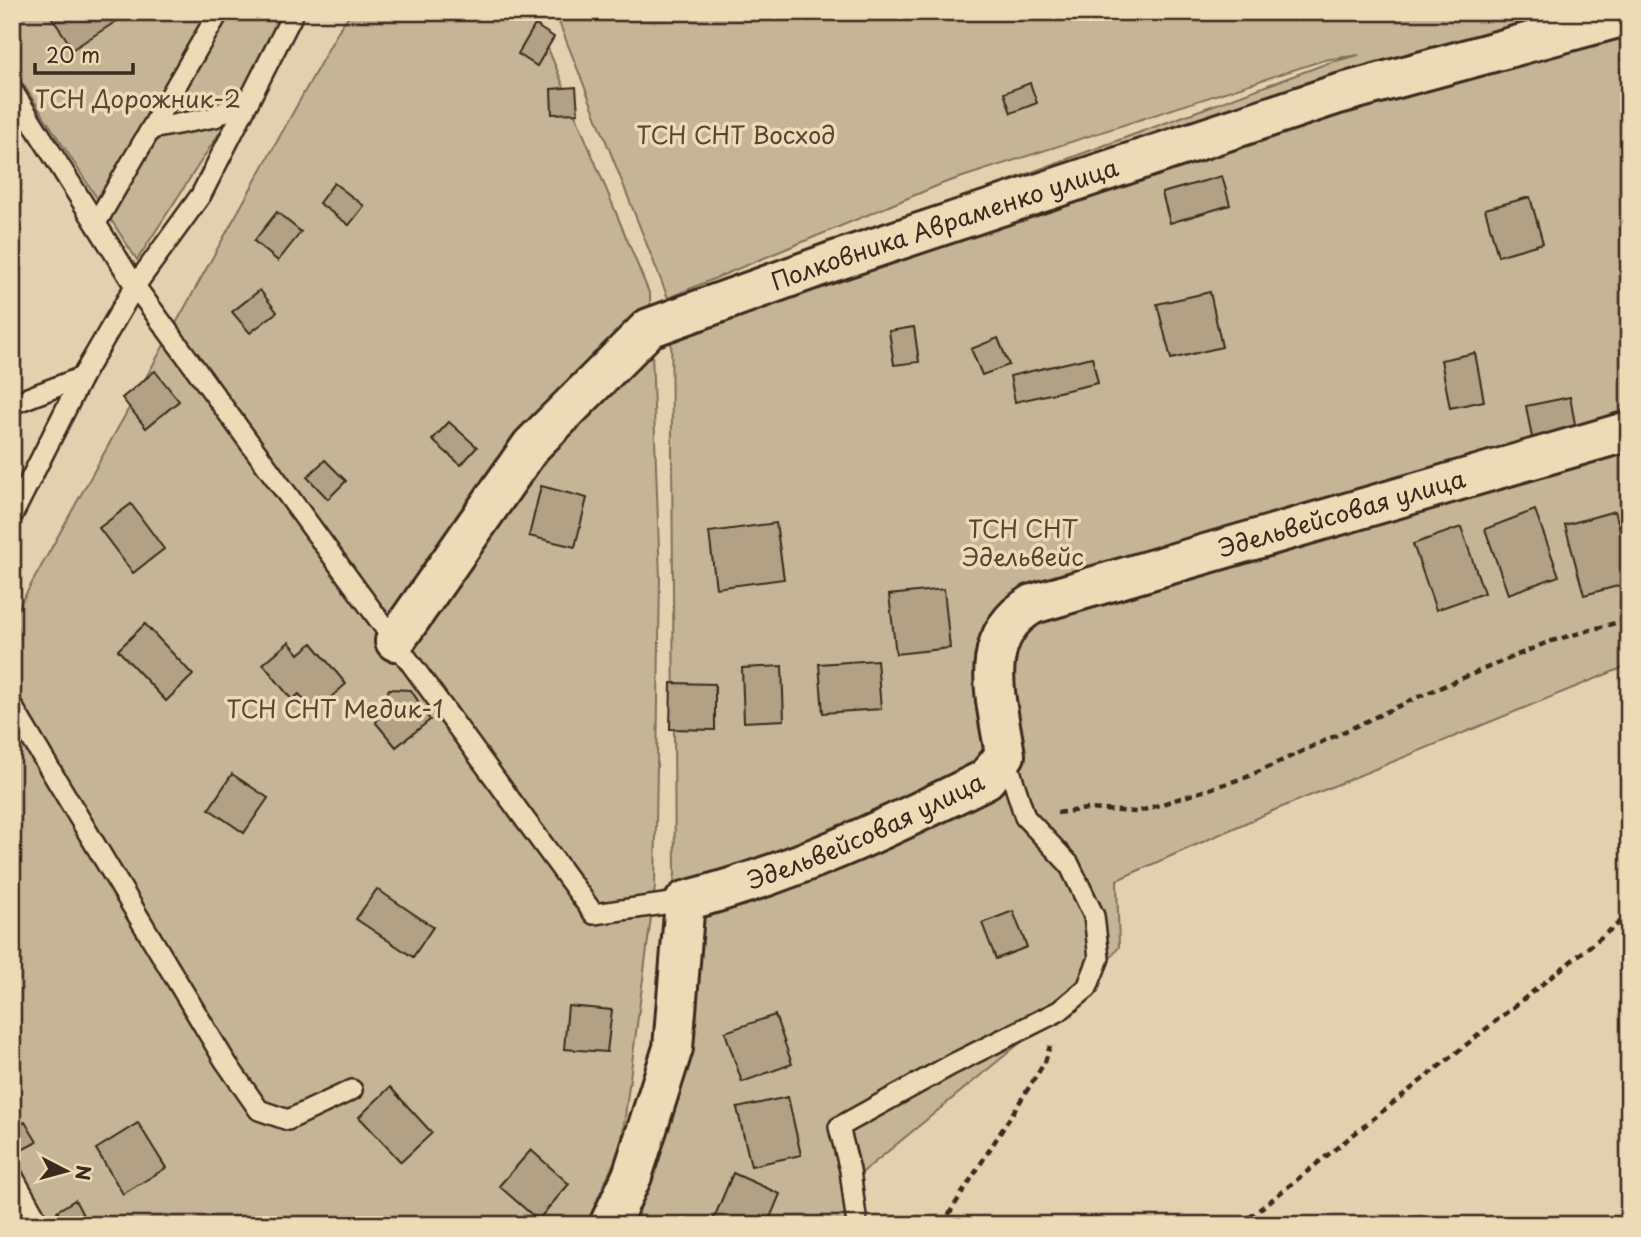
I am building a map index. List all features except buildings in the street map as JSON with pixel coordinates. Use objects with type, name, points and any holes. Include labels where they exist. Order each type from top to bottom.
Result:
[{"type":"street","name":"Полковника Авраменко улица","points":[[395,641],[531,446],[649,328],[832,262],[1335,95],[1629,15]]},
{"type":"street","name":"Эдельвейсовая улица","points":[[685,901],[743,886],[808,863],[986,779],[1005,755],[994,661],[996,643],[1010,620],[1032,604],[1629,431]]},
{"type":"street","points":[[609,1225],[632,1176],[673,1048],[685,901]]},
{"type":"lane","points":[[96,223],[219,12]]},
{"type":"lane","points":[[12,516],[82,377],[135,286],[201,195],[295,12]]},
{"type":"lane","points":[[12,90],[135,286],[594,914],[685,901]]},
{"type":"lane","points":[[151,129],[215,117],[252,95]]},
{"type":"lane","points":[[12,404],[82,377]]},
{"type":"lane","points":[[12,706],[218,1049],[259,1110],[288,1120],[352,1090]]},
{"type":"lane","points":[[857,1225],[850,1170],[839,1128],[951,1065],[1059,1011],[1087,988],[1099,958],[1094,915],[1069,864],[1025,817],[1005,755]]},
{"type":"lane","points":[[12,1175],[40,1225]]},
{"type":"path","points":[[1025,817],[1087,809],[1137,812],[1247,777],[1418,697],[1548,642],[1629,619]]},
{"type":"path","points":[[1240,1225],[1629,915]]},
{"type":"path","points":[[942,1225],[1045,1062],[1059,1011]]},
{"type":"green space","name":"ТСН Дорожник-2","points":[[12,12],[284,12],[229,118],[137,260],[12,67]]},
{"type":"green space","name":"ТСН СНТ Медик-1","points":[[352,12],[533,12],[650,295],[660,579],[655,887],[621,1147],[586,1225],[12,1225],[12,619],[341,26]]},
{"type":"green space","name":"ТСН СНТ Эдельвейс","points":[[555,12],[1629,12],[1629,665],[1270,812],[1117,880],[1119,947],[1087,988],[858,1176],[868,1225],[638,1225],[675,873],[671,305],[1328,63],[1359,55],[1324,60],[944,183],[668,298]]},
{"type":"park label","name":"ТСН СНТ Восход","points":[[736,136]]}]
